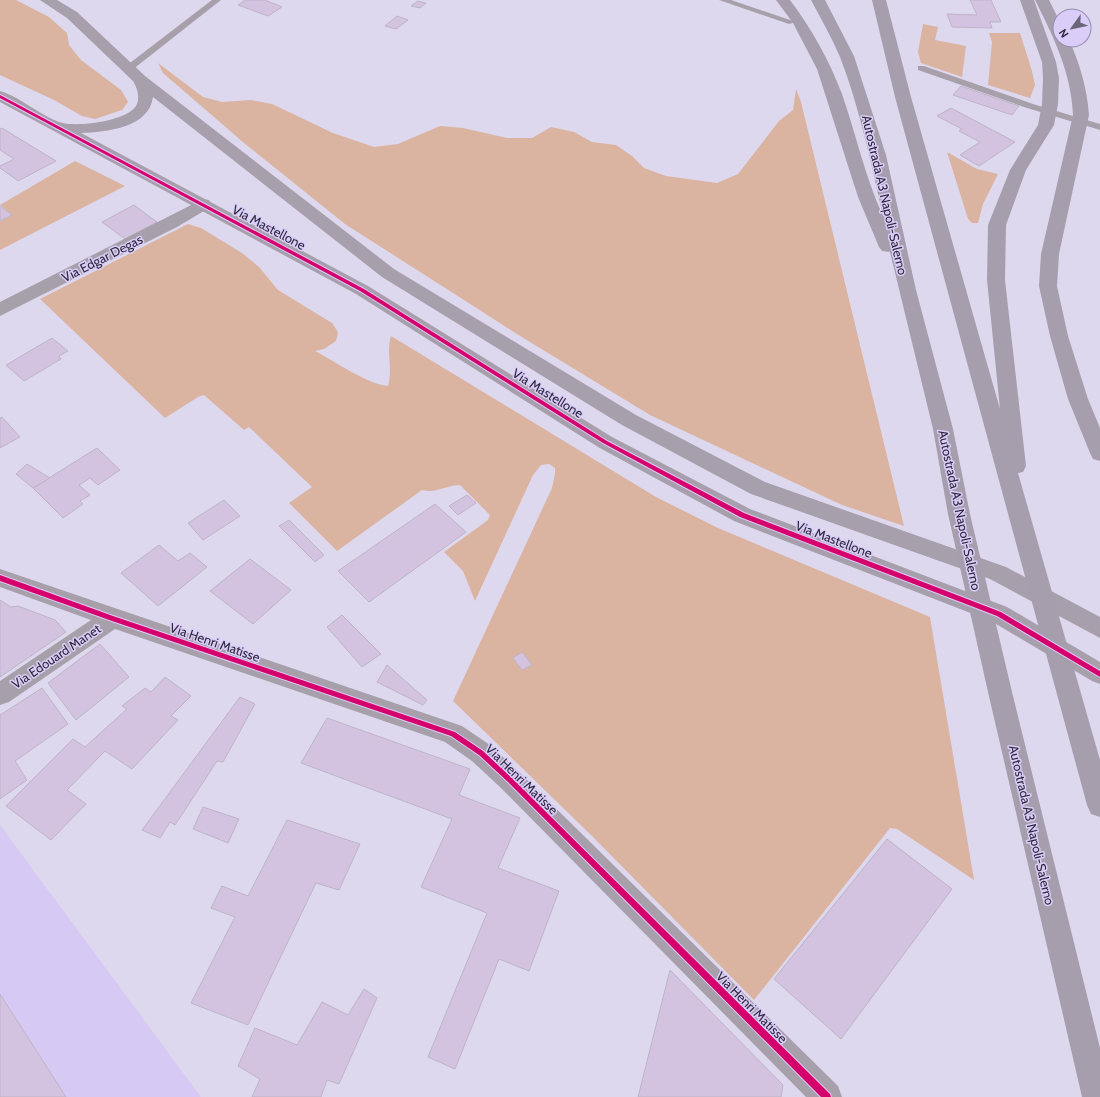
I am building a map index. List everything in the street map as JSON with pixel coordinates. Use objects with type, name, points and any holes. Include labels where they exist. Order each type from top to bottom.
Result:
[{"type":"highway","points":[[783,0],[808,34],[823,62],[836,97],[866,198],[907,290]]},
{"type":"highway","name":"Autostrada A3 Napoli-Salerno","points":[[818,0],[847,56],[878,155],[907,290],[943,429],[959,514],[1000,692],[1097,1097]]},
{"type":"highway","points":[[879,0],[903,97],[1100,805]]},
{"type":"highway","points":[[1023,528],[996,280],[997,225],[1018,170],[1046,125],[1050,104],[1051,78],[1049,62],[1027,0]]},
{"type":"highway","points":[[1042,0],[1052,20]]},
{"type":"highway","points":[[1066,48],[1072,60],[1081,95],[1081,115],[1078,135],[1050,254],[1048,286],[1059,336],[1078,400],[1100,453]]},
{"type":"street","name":"Via Mastellone","points":[[47,0],[72,15],[135,74],[388,273],[629,420],[758,488],[998,573],[1100,628]]},
{"type":"street","name":"Via Mastellone","points":[[61,128],[101,128],[119,123],[133,116],[143,107],[146,95],[135,74]]},
{"type":"street","name":"Via Mastellone","points":[[0,96],[362,290],[605,442],[742,515],[999,614],[1100,674]]},
{"type":"street","name":"Via Edgar Degas","points":[[0,310],[171,223],[203,204]]},
{"type":"street","points":[[362,290],[383,286],[387,281],[388,273]]},
{"type":"street","name":"Via Henri Matisse","points":[[0,578],[112,618],[453,734],[481,753],[510,780],[827,1097]]},
{"type":"street","name":"Via Edouard Manet","points":[[0,694],[112,618]]},
{"type":"lane","points":[[135,74],[217,0]]},
{"type":"lane","points":[[724,0],[792,22]]},
{"type":"lane","points":[[921,68],[1030,106],[1100,126]]},
{"type":"shaded area","points":[[0,0],[16,0],[49,17],[67,33],[69,45],[81,60],[121,90],[128,102],[122,110],[95,119],[82,116],[54,100],[0,75]]},
{"type":"shaded area","points":[[923,24],[938,27],[935,40],[966,46],[962,77],[921,63],[918,52]]},
{"type":"shaded area","points":[[989,33],[1020,33],[1035,85],[1030,98],[988,85],[992,42]]},
{"type":"shaded area","points":[[158,63],[203,97],[222,102],[251,100],[272,104],[333,133],[374,147],[398,144],[440,126],[463,128],[507,138],[532,138],[551,127],[574,132],[592,142],[616,145],[632,156],[644,168],[666,176],[717,183],[738,174],[779,121],[793,110],[796,89],[801,102],[904,526],[842,505],[650,415],[525,339],[345,224],[244,143],[163,73]]},
{"type":"shaded area","points":[[947,152],[977,169],[998,174],[983,204],[978,223],[972,223],[968,219]]},
{"type":"shaded area","points":[[75,161],[125,186],[0,250],[0,221],[12,215],[0,205]]},
{"type":"shaded area","points":[[188,224],[201,228],[242,253],[259,267],[278,290],[332,323],[338,332],[336,341],[324,349],[315,351],[352,372],[371,382],[388,386],[390,373],[389,348],[391,336],[656,497],[718,528],[930,617],[974,880],[897,829],[890,828],[754,1000],[592,836],[453,701],[552,488],[555,468],[549,464],[541,465],[533,475],[475,601],[463,571],[444,552],[488,520],[490,515],[460,485],[432,491],[422,490],[337,551],[289,503],[312,487],[249,427],[244,430],[204,395],[198,397],[165,418],[40,299]]},
{"type":"shaded area","points":[[0,825],[201,1097],[0,1097]]},
{"type":"building","points":[[245,0],[265,0],[282,7],[268,16],[238,5]]},
{"type":"building","points":[[970,0],[991,0],[1001,22],[990,22],[992,28],[952,27],[947,14],[977,15]]},
{"type":"building","points":[[418,1],[426,3],[420,8],[411,6]]},
{"type":"building","points":[[397,16],[408,20],[396,29],[385,26]]},
{"type":"building","points":[[961,86],[1019,106],[1012,115],[953,95]]},
{"type":"building","points":[[951,108],[1015,142],[979,166],[960,155],[980,142],[959,131],[962,129],[937,116]]},
{"type":"building","points":[[2,128],[56,161],[18,181],[0,168],[0,166],[14,159],[0,150],[0,129]]},
{"type":"building","points":[[134,205],[157,222],[125,239],[102,222]]},
{"type":"building","points":[[0,206],[12,215],[0,221]]},
{"type":"building","points":[[52,338],[68,351],[59,356],[61,359],[24,381],[6,365]]},
{"type":"building","points":[[2,417],[20,437],[0,448],[0,418]]},
{"type":"building","points":[[97,448],[120,470],[98,485],[90,478],[79,485],[90,495],[80,501],[83,504],[63,518],[33,488]]},
{"type":"building","points":[[27,464],[50,478],[33,488],[16,474]]},
{"type":"building","points":[[467,495],[476,503],[458,515],[449,506]]},
{"type":"building","points":[[224,500],[240,516],[203,540],[188,523]]},
{"type":"building","points":[[435,504],[466,532],[369,602],[338,571]]},
{"type":"building","points":[[289,520],[324,555],[315,562],[279,526]]},
{"type":"building","points":[[159,545],[178,561],[190,553],[207,567],[158,606],[121,573]]},
{"type":"building","points":[[250,559],[291,590],[253,624],[210,591]]},
{"type":"building","points":[[0,600],[11,607],[18,606],[55,620],[66,632],[0,677]]},
{"type":"building","points":[[342,615],[381,654],[362,667],[327,627]]},
{"type":"building","points":[[100,644],[129,677],[76,720],[48,683]]},
{"type":"building","points":[[522,652],[532,665],[522,670],[513,658]]},
{"type":"building","points":[[387,665],[427,700],[423,705],[377,682]]},
{"type":"building","points":[[165,677],[191,696],[171,716],[178,720],[132,769],[105,751],[67,790],[86,804],[51,840],[6,806],[73,739],[85,747],[127,709],[122,706],[145,688],[151,692]]},
{"type":"building","points":[[42,688],[68,724],[15,761],[27,780],[0,799],[0,715]]},
{"type":"building","points":[[240,697],[255,704],[223,762],[217,761],[175,825],[170,822],[160,838],[142,830]]},
{"type":"building","points":[[327,718],[470,769],[459,795],[520,818],[498,868],[559,891],[529,971],[499,959],[455,1069],[428,1057],[487,913],[421,887],[452,819],[301,763]]},
{"type":"building","points":[[203,807],[239,819],[228,843],[193,829]]},
{"type":"building","points":[[287,820],[360,844],[339,890],[316,883],[248,1025],[191,1003],[235,917],[211,908],[222,886],[248,896]]},
{"type":"building","points":[[887,839],[952,889],[841,1039],[774,979]]},
{"type":"building","points":[[670,970],[783,1085],[781,1097],[638,1097]]},
{"type":"building","points":[[364,989],[377,998],[339,1084],[327,1080],[321,1097],[252,1097],[260,1079],[238,1066],[255,1028],[297,1045],[322,1002],[348,1015]]},
{"type":"building","points":[[0,994],[66,1097],[0,1097]]},
{"type":"cycle path","points":[[0,96],[362,290],[605,442],[742,515],[999,614],[1100,674]]},
{"type":"cycle path","points":[[0,578],[112,618],[453,734],[481,753],[510,780],[827,1097]]}]
